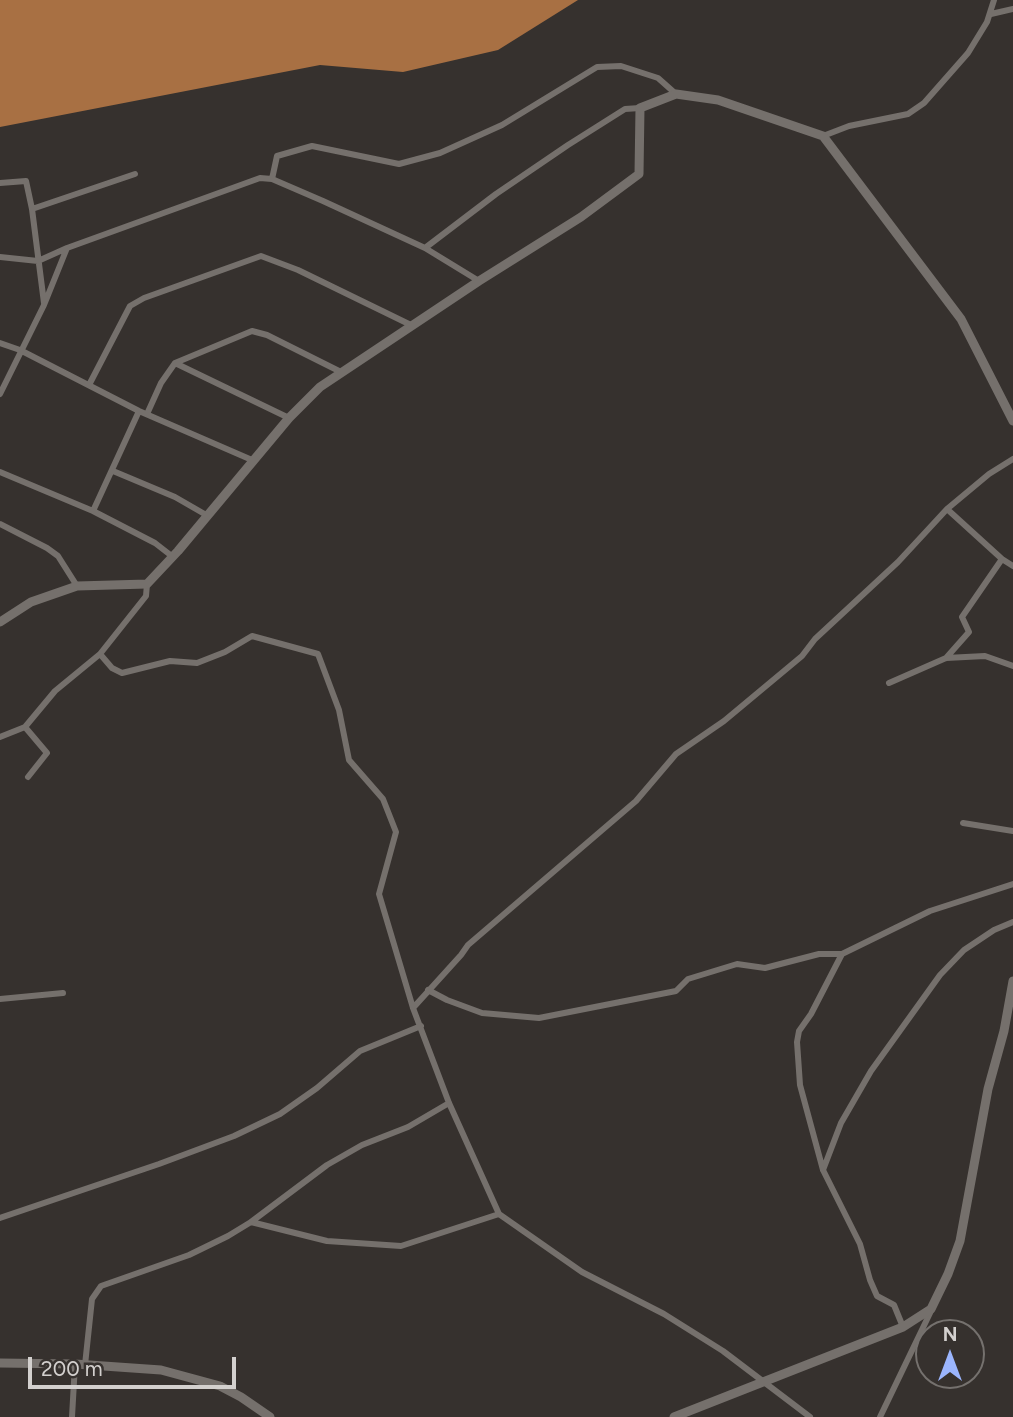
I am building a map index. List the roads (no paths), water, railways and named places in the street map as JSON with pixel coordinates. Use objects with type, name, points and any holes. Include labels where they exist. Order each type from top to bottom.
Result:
[{"type":"street","points":[[823,136],[849,126],[908,114],[924,103],[968,53],[990,14],[994,0]]},
{"type":"street","points":[[990,14],[1013,9]]},
{"type":"street","points":[[272,179],[277,156],[312,146],[399,164],[440,153],[502,125],[597,67],[621,66],[658,78],[676,94]]},
{"type":"street","points":[[425,248],[496,194],[625,109],[640,108],[676,94],[718,100],[823,136],[961,319],[1013,421]]},
{"type":"street","points":[[0,737],[25,727],[55,691],[100,654],[146,596],[147,584],[208,516],[252,460],[320,387],[581,216],[639,174],[640,108]]},
{"type":"street","points":[[32,209],[135,174]]},
{"type":"street","points":[[0,257],[38,261],[260,178],[272,179],[425,248],[479,281]]},
{"type":"street","points":[[0,183],[26,181],[44,305]]},
{"type":"street","points":[[0,394],[44,305],[67,248]]},
{"type":"street","points":[[89,386],[130,306],[144,298],[261,256],[298,270],[414,326]]},
{"type":"street","points":[[147,414],[161,383],[175,363],[252,331],[267,335],[341,372]]},
{"type":"street","points":[[0,344],[20,350],[139,411],[252,460]]},
{"type":"street","points":[[175,363],[289,418]]},
{"type":"street","points":[[93,511],[139,411]]},
{"type":"street","points":[[413,1009],[474,939],[636,801],[676,754],[724,721],[802,656],[815,639],[898,562],[947,509],[989,474],[1013,459]]},
{"type":"street","points":[[113,471],[175,497],[208,516]]},
{"type":"street","points":[[0,472],[93,511],[155,543],[173,557]]},
{"type":"street","points":[[947,509],[1013,566]]},
{"type":"street","points":[[1,527],[47,548],[58,556],[77,586]]},
{"type":"street","points":[[946,658],[969,632],[962,618],[1002,559]]},
{"type":"street","points":[[0,622],[31,602],[77,586],[147,584]]},
{"type":"street","points":[[100,654],[112,668],[122,673],[170,661],[197,663],[225,652],[252,636],[318,654],[339,710],[349,760],[383,799],[396,832],[379,894],[413,1009],[449,1104],[499,1214],[582,1272],[664,1314],[723,1352],[810,1417]]},
{"type":"street","points":[[889,683],[946,658],[985,656],[1013,666]]},
{"type":"street","points":[[25,727],[47,753],[28,777]]},
{"type":"street","points":[[963,823],[1013,831]]},
{"type":"street","points":[[428,990],[482,1013],[539,1018],[676,991],[688,979],[737,964],[765,968],[819,954],[842,954],[930,911],[1013,884]]},
{"type":"street","points":[[823,1170],[841,1123],[871,1071],[940,975],[964,950],[994,929],[1013,922]]},
{"type":"street","points":[[842,954],[811,1014],[799,1031],[797,1042],[800,1085],[823,1170],[860,1244],[877,1296],[894,1305],[903,1327]]},
{"type":"street","points":[[880,1417],[948,1275],[960,1241],[988,1089],[1009,1033],[1013,981]]},
{"type":"street","points":[[0,999],[63,993]]},
{"type":"street","points":[[0,1218],[234,1136],[289,1107],[317,1088],[360,1051],[421,1026]]},
{"type":"street","points":[[72,1417],[92,1298],[101,1286],[189,1255],[251,1222],[327,1165],[362,1145],[408,1127],[449,1104]]},
{"type":"street","points":[[251,1222],[327,1241],[401,1246],[499,1214]]},
{"type":"street","points":[[674,1417],[903,1327],[931,1309]]},
{"type":"street","points":[[0,1363],[80,1364],[161,1370],[220,1385],[270,1417]]}]
